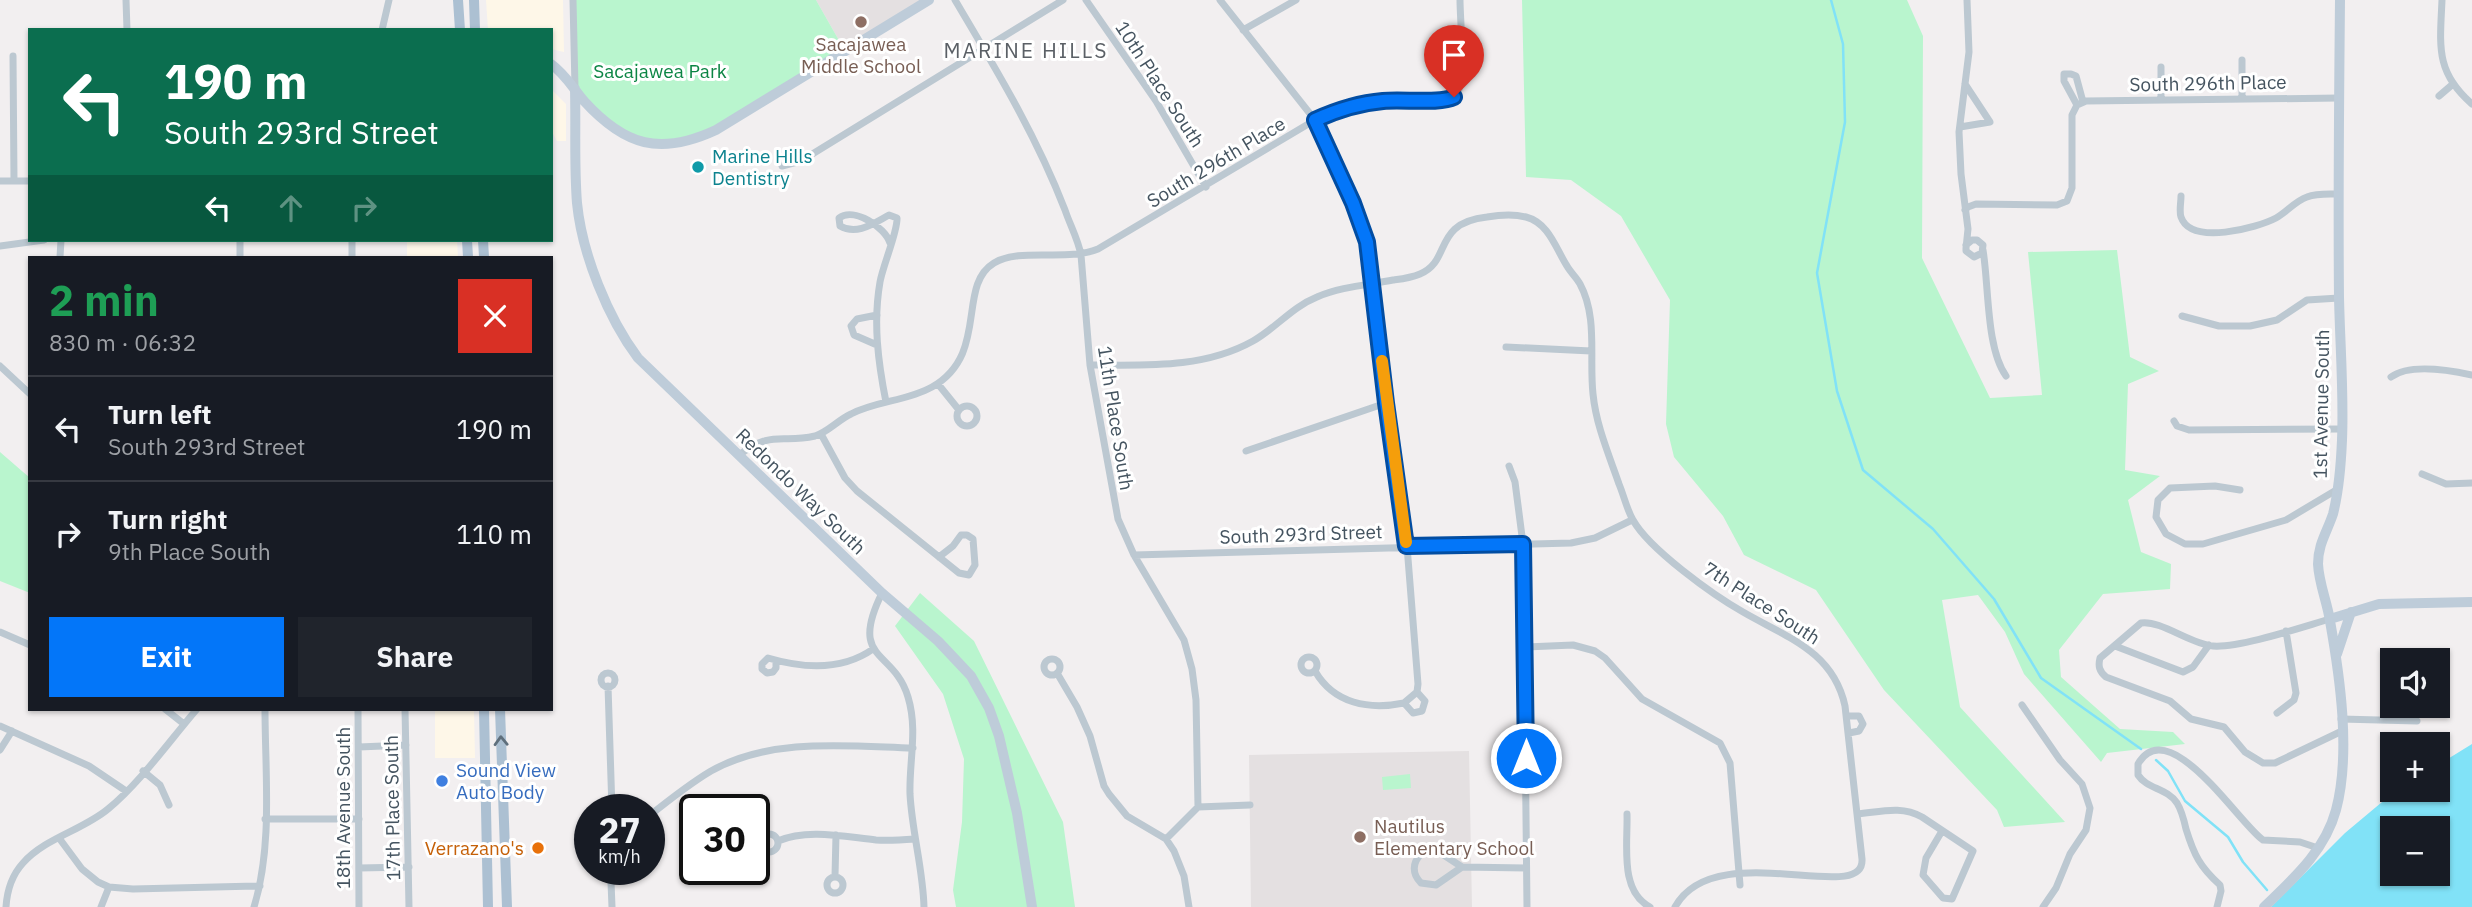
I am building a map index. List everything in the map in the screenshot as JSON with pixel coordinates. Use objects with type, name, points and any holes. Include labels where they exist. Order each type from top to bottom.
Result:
[{"type":"main road","points":[[458,0],[460,28]]},
{"type":"main road","points":[[474,0],[475,28]]},
{"type":"main road","points":[[484,711],[488,907]]},
{"type":"main road","points":[[500,711],[508,907]]},
{"type":"street","points":[[126,0],[127,28]]},
{"type":"street","points":[[382,28],[389,0]]},
{"type":"street","points":[[573,0],[575,89]]},
{"type":"street","points":[[553,66],[599,116],[627,137],[654,144],[688,141],[734,119],[929,0]]},
{"type":"street","name":"11th Place South","points":[[955,0],[1047,164],[1081,255],[1090,365],[1114,506],[1133,555],[1184,640],[1192,669],[1196,700],[1198,807]]},
{"type":"street","points":[[782,166],[801,161],[1063,0]]},
{"type":"street","name":"10th Place South","points":[[1086,0],[1156,101],[1206,187]]},
{"type":"street","points":[[1220,0],[1315,120],[1362,226],[1370,258],[1386,403],[1406,546],[1418,673],[1414,695],[1404,704],[1367,705],[1346,700],[1328,689],[1315,671]]},
{"type":"street","points":[[1242,30],[1296,0]]},
{"type":"street","name":"South 296th Place","points":[[938,384],[964,354],[977,286],[984,272],[994,263],[1016,257],[1081,255],[1109,244],[1315,120],[1360,104],[1409,99],[1444,101],[1456,95],[1461,70],[1460,0]]},
{"type":"street","points":[[1967,0],[1969,39],[1960,127],[1961,174],[1968,229],[1966,251],[1984,265],[1986,271]]},
{"type":"street","name":"1st Avenue South","points":[[2264,907],[2299,873],[2330,828],[2338,802],[2342,760],[2336,662],[2330,619],[2319,579],[2318,554],[2338,489],[2343,429],[2339,298],[2340,0]]},
{"type":"street","points":[[2442,0],[2442,56],[2446,76],[2472,104]]},
{"type":"street","points":[[13,56],[14,181]]},
{"type":"street","points":[[2242,60],[2242,99]]},
{"type":"street","points":[[2161,67],[2161,99]]},
{"type":"street","points":[[1960,127],[1990,122],[1964,84]]},
{"type":"street","points":[[2439,96],[2452,84]]},
{"type":"street","name":"Redondo Way South","points":[[575,89],[579,214],[593,268],[616,325],[638,358],[971,676],[989,708],[1005,758],[1032,907]]},
{"type":"street","name":"South 296th Place","points":[[1965,211],[1968,207],[1983,203],[2060,205],[2070,197],[2073,177],[2072,115],[2080,103],[2161,99],[2339,98]]},
{"type":"street","points":[[0,181],[28,181]]},
{"type":"street","points":[[2181,196],[2180,214],[2185,223],[2196,231],[2215,233],[2265,223],[2309,196],[2339,194]]},
{"type":"street","points":[[886,402],[877,345],[877,315],[880,281],[897,223],[896,217],[889,215],[873,224],[885,234],[890,243]]},
{"type":"street","name":"7th Place South","points":[[1373,284],[1424,272],[1435,260],[1453,229],[1463,221],[1510,216],[1534,220],[1550,235],[1582,287],[1590,316],[1595,414],[1632,520],[1651,544],[1705,586],[1742,612],[1802,643],[1813,653],[1834,677],[1843,696],[1847,716]]},
{"type":"street","points":[[1968,229],[1983,245],[1993,346],[1999,366],[2006,376]]},
{"type":"street","points":[[1966,245],[1977,240]]},
{"type":"street","points":[[0,246],[29,242]]},
{"type":"street","points":[[1974,257],[1979,256],[1983,250]]},
{"type":"street","points":[[1090,365],[1171,364],[1220,356],[1254,340],[1304,303],[1318,296],[1373,284]]},
{"type":"street","points":[[2182,316],[2229,327],[2250,327],[2277,320],[2307,300],[2339,298]]},
{"type":"street","points":[[877,315],[857,319],[851,326],[854,335],[877,345]]},
{"type":"street","points":[[1506,347],[1591,351]]},
{"type":"street","points":[[0,366],[28,392]]},
{"type":"street","points":[[2391,377],[2398,372],[2423,370],[2472,375]]},
{"type":"street","points":[[739,455],[768,439],[821,434],[849,414],[920,393],[938,384],[959,410]]},
{"type":"street","points":[[1246,451],[1386,403]]},
{"type":"street","points":[[2174,421],[2177,426],[2189,430],[2343,429]]},
{"type":"street","points":[[821,434],[850,484],[939,557],[961,575],[970,575],[975,565],[973,539],[961,535],[953,546],[939,557]]},
{"type":"street","points":[[1508,466],[1515,482],[1523,544],[1527,907]]},
{"type":"street","points":[[2422,474],[2446,484],[2472,483]]},
{"type":"street","points":[[2239,490],[2215,486],[2170,488],[2158,500],[2157,521],[2166,534],[2180,542],[2192,545],[2215,542],[2294,517],[2338,489]]},
{"type":"street","name":"South 293rd Street","points":[[1133,555],[1571,543],[1587,541],[1632,520]]},
{"type":"street","points":[[882,593],[872,618],[870,636],[873,649],[905,688],[912,712],[910,787],[924,907]]},
{"type":"street","points":[[2342,731],[2275,764],[2258,761],[2245,752],[2224,727],[2191,719],[2170,701],[2102,674],[2098,663],[2100,658],[2136,626],[2146,622],[2209,645],[2231,645],[2379,604],[2472,602]]},
{"type":"street","points":[[2336,662],[2351,611]]},
{"type":"street","points":[[2277,713],[2294,701],[2296,693],[2286,631]]},
{"type":"street","points":[[0,632],[28,644]]},
{"type":"street","points":[[2115,646],[2183,672],[2193,667],[2209,645]]},
{"type":"street","points":[[1526,647],[1586,646],[1605,658],[1642,699],[1720,743],[1728,755],[1740,885]]},
{"type":"street","points":[[776,662],[845,664],[873,649]]},
{"type":"street","points":[[1057,673],[1090,736],[1108,794],[1127,816],[1166,839],[1184,876],[1189,907]]},
{"type":"street","points":[[608,686],[611,794]]},
{"type":"street","points":[[1404,704],[1413,712],[1422,711],[1425,701],[1414,695]]},
{"type":"street","points":[[2022,705],[2056,755],[2082,784],[2090,808],[2086,831],[2070,853],[2056,888],[2043,907]]},
{"type":"street","points":[[168,711],[184,724]]},
{"type":"street","points":[[6,907],[9,888],[20,866],[39,849],[97,817],[126,791],[195,711]]},
{"type":"street","points":[[254,907],[265,855],[265,711]]},
{"type":"street","name":"18th Avenue South","points":[[358,711],[359,907]]},
{"type":"street","name":"17th Place South","points":[[405,711],[409,907]]},
{"type":"street","points":[[1849,733],[1859,731],[1863,724],[1859,716],[1847,716],[1862,859],[1860,881]]},
{"type":"street","points":[[2341,719],[2417,721]]},
{"type":"street","points":[[0,726],[89,766],[126,791]]},
{"type":"street","points":[[0,750],[12,731]]},
{"type":"street","points":[[359,747],[406,745]]},
{"type":"street","points":[[665,804],[713,770],[764,750],[811,747],[913,748]]},
{"type":"street","points":[[2217,907],[2220,885],[2207,874],[2198,861],[2178,806],[2165,792],[2148,785],[2138,775],[2138,764],[2145,755],[2153,751],[2164,751],[2187,761],[2263,840],[2297,841],[2318,848]]},
{"type":"street","points":[[143,771],[160,785],[169,805]]},
{"type":"street","points":[[1166,839],[1198,807],[1250,805]]},
{"type":"street","points":[[1857,814],[1905,810],[1922,817],[1973,851],[1952,899],[1943,898],[1923,875],[1926,858],[1942,831]]},
{"type":"street","points":[[1627,814],[1630,881],[1638,897],[1650,907]]},
{"type":"street","points":[[265,819],[359,819]]},
{"type":"street","points":[[778,841],[793,836],[836,835],[877,840],[915,839]]},
{"type":"street","points":[[835,876],[836,835]]},
{"type":"street","points":[[59,838],[82,869],[109,887],[132,889],[260,886]]},
{"type":"street","points":[[1462,867],[1436,885],[1421,883],[1413,868],[1421,854],[1436,850],[1462,867],[1526,868]]},
{"type":"street","points":[[359,868],[409,867]]},
{"type":"street","points":[[1675,907],[1681,897],[1693,887],[1719,883],[1753,888]]},
{"type":"street","points":[[611,885],[612,907]]},
{"type":"street","points":[[102,907],[109,887]]},
{"type":"shaded area","points":[[486,0],[563,0],[564,52],[553,49],[553,28],[488,28]]},
{"type":"shaded area","name":"Sacajawea Middle School","points":[[816,0],[929,0],[845,51]]},
{"type":"shaded area","points":[[553,91],[566,104],[566,141],[557,141],[553,134]]},
{"type":"shaded area","points":[[407,242],[457,242],[458,256],[407,256]]},
{"type":"shaded area","points":[[435,711],[474,711],[475,758],[435,758]]},
{"type":"shaded area","name":"Nautilus Elementary School","points":[[1469,751],[1472,907],[1251,907],[1249,755]]},
{"type":"green space","name":"Sacajawea Park","points":[[573,0],[816,0],[845,51],[688,141],[636,141],[578,94]]},
{"type":"green space","points":[[1522,0],[1907,0],[1923,36],[1922,258],[1990,398],[2042,395],[2028,252],[2117,250],[2130,357],[2159,371],[2128,384],[2125,470],[2160,476],[2128,500],[2141,552],[2171,564],[2170,589],[2103,594],[2059,650],[2061,677],[2120,729],[2173,732],[2185,744],[2107,753],[2101,762],[2024,674],[2005,632],[1978,595],[1942,600],[1960,707],[2065,822],[2004,827],[1997,810],[1884,690],[1816,590],[1744,555],[1723,516],[1674,457],[1666,424],[1670,300],[1621,216],[1571,180],[1526,177]]},
{"type":"green space","points":[[0,452],[28,476],[28,592],[0,581]]},
{"type":"green space","points":[[920,593],[974,641],[1063,822],[1075,907],[956,907],[953,890],[962,822],[964,759],[943,694],[895,626]]},
{"type":"green space","points":[[1410,774],[1411,788],[1383,790],[1382,777]]},
{"type":"water","points":[[2472,744],[2472,907],[2271,907],[2345,833],[2382,802],[2450,802],[2450,758]]},
{"type":"waterway","points":[[1831,0],[1843,44],[1845,122],[1817,273],[1837,391],[1863,470],[1933,529],[1994,599],[2041,678],[2141,749]]},
{"type":"waterway","points":[[2156,760],[2168,771],[2185,801],[2228,837],[2243,862],[2267,890]]},
{"type":"slow traffic","points":[[1382,361],[1406,542]]},
{"type":"place","name":"Sacajawea Middle School","points":[[861,22]]},
{"type":"place","name":"Marine Hills Dentistry","points":[[698,167]]},
{"type":"place","name":"Sound View Auto Body","points":[[442,781]]},
{"type":"place","name":"Nautilus Elementary School","points":[[1360,837]]},
{"type":"place","name":"Verrazano's","points":[[538,848]]},
{"type":"district","name":"MARINE HILLS","points":[[1026,50]]},
{"type":"route","points":[[1454,97],[1444,101],[1409,99],[1360,104],[1315,120],[1353,203],[1367,242],[1406,546],[1523,544],[1526,758]]}]
